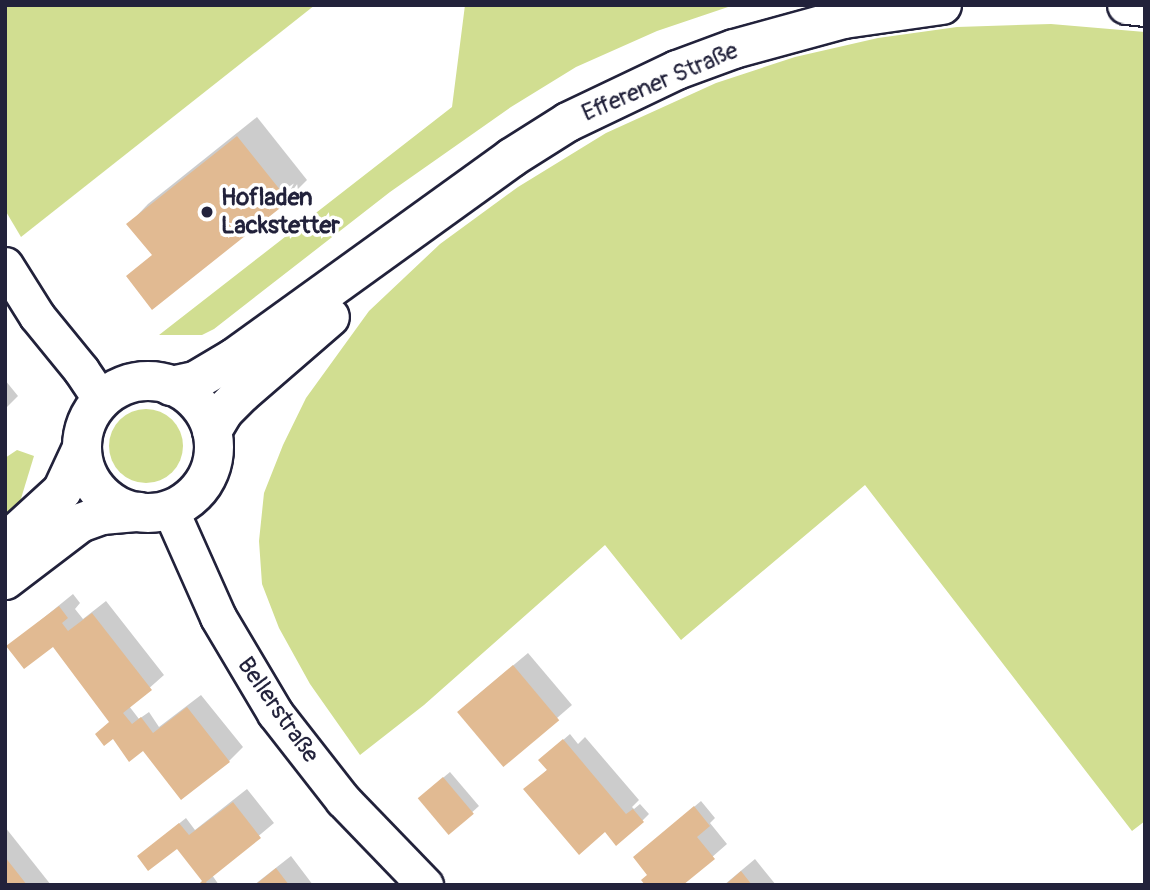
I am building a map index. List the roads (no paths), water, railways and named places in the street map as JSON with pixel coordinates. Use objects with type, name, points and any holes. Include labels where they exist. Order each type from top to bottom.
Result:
[{"type":"street","name":"Efferener Straße","points":[[171,386],[195,381],[234,358],[511,158],[568,122],[677,69],[734,49],[844,19],[942,5]]},
{"type":"street","points":[[1127,5],[1145,7]]},
{"type":"street","name":"Efferener Straße","points":[[212,431],[224,411],[253,382],[390,268],[511,158]]},
{"type":"street","points":[[5,265],[37,316],[81,370],[101,400]]},
{"type":"street","points":[[5,543],[62,491],[81,450],[90,415],[101,400],[116,389],[134,383],[153,382],[171,386],[189,396],[203,412],[212,431],[214,451],[205,478],[187,500],[154,511],[102,515],[80,523],[5,580]]},
{"type":"street","points":[[81,450],[85,468],[93,484],[121,508],[154,511]]},
{"type":"street","name":"Bellerstraße","points":[[154,511],[275,713],[343,800],[425,885]]},
{"type":"place","name":"Hofladen Lackstetter","points":[[207,212]]}]
